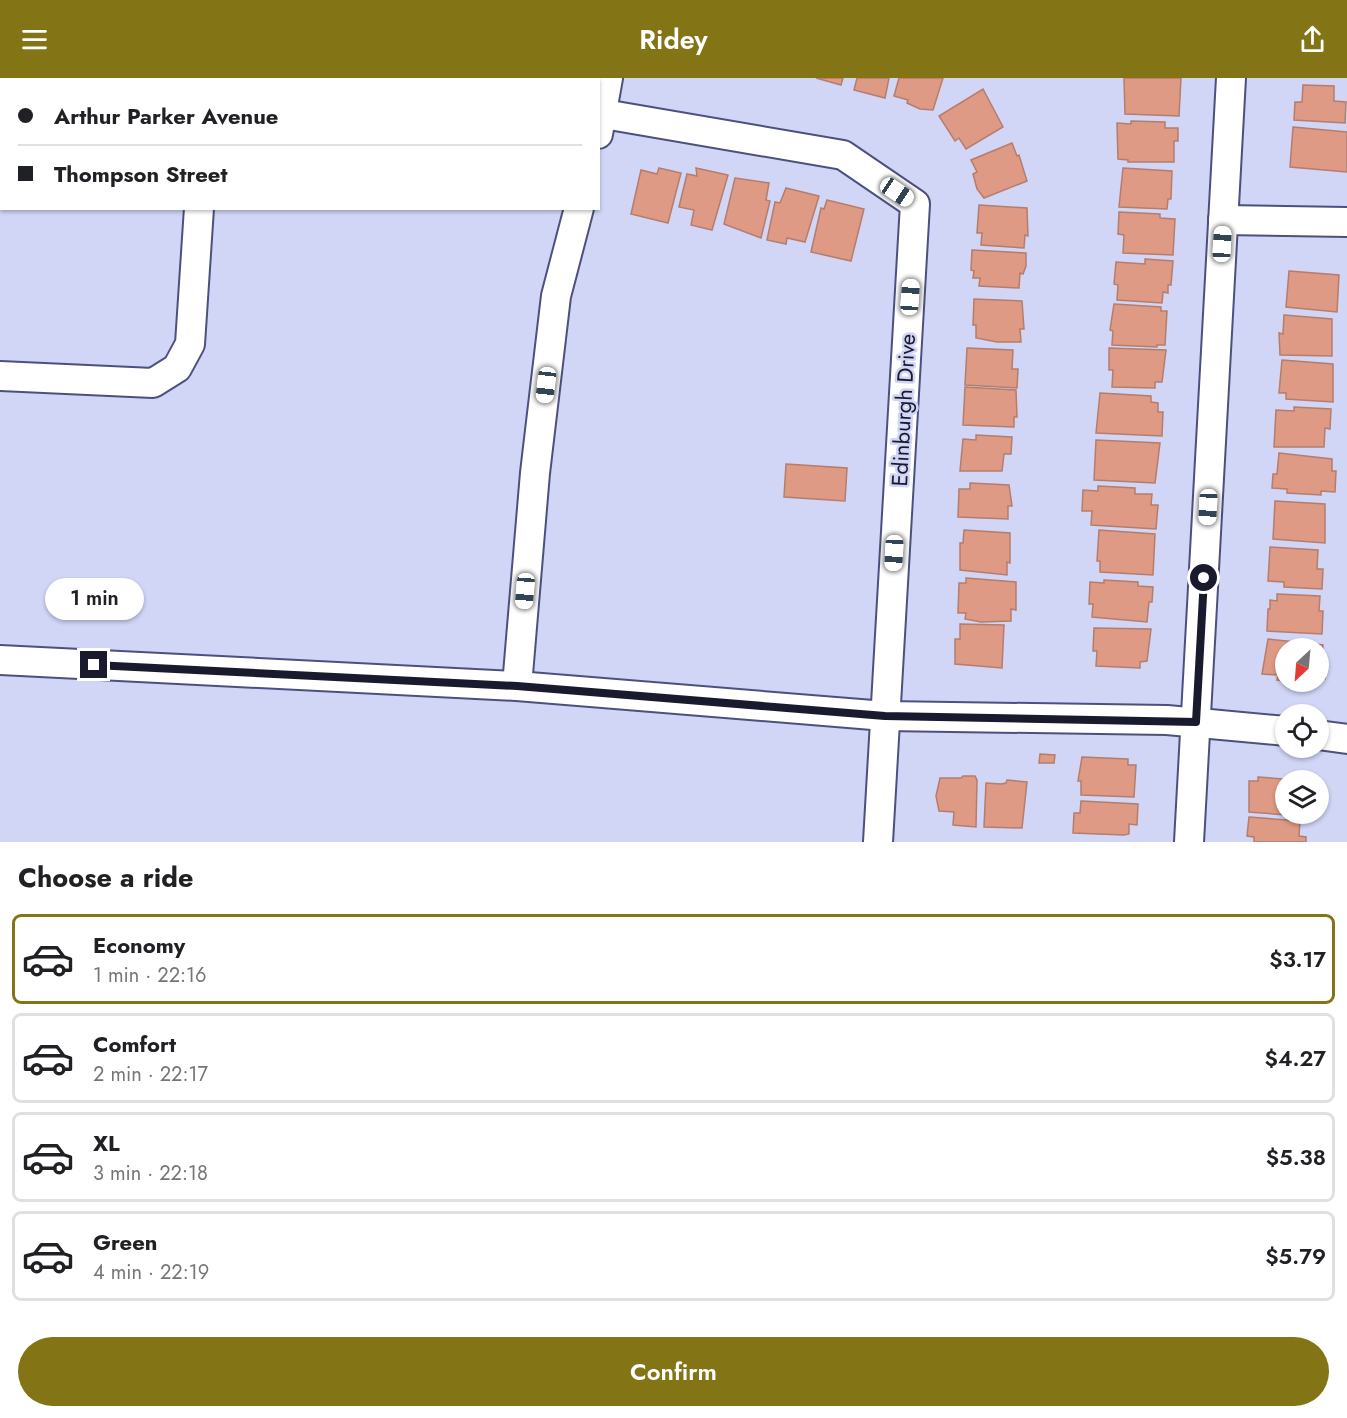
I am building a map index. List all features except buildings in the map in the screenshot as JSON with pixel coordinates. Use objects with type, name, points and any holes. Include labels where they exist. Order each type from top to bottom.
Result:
[{"type":"street","points":[[600,120],[608,78]]},
{"type":"street","points":[[1189,842],[1231,78]]},
{"type":"street","name":"Edinburgh Drive","points":[[600,120],[843,155],[915,204],[878,842]]},
{"type":"street","points":[[0,376],[153,383],[177,368],[190,344],[199,210]]},
{"type":"street","points":[[517,686],[536,473],[556,296],[578,210]]},
{"type":"street","points":[[1223,220],[1347,222]]},
{"type":"street","points":[[0,660],[517,686],[885,716],[1196,722],[1275,730]]},
{"type":"street","points":[[1329,737],[1347,739]]},
{"type":"route","points":[[94,665],[517,686],[885,716],[1196,722],[1204,578]]}]
